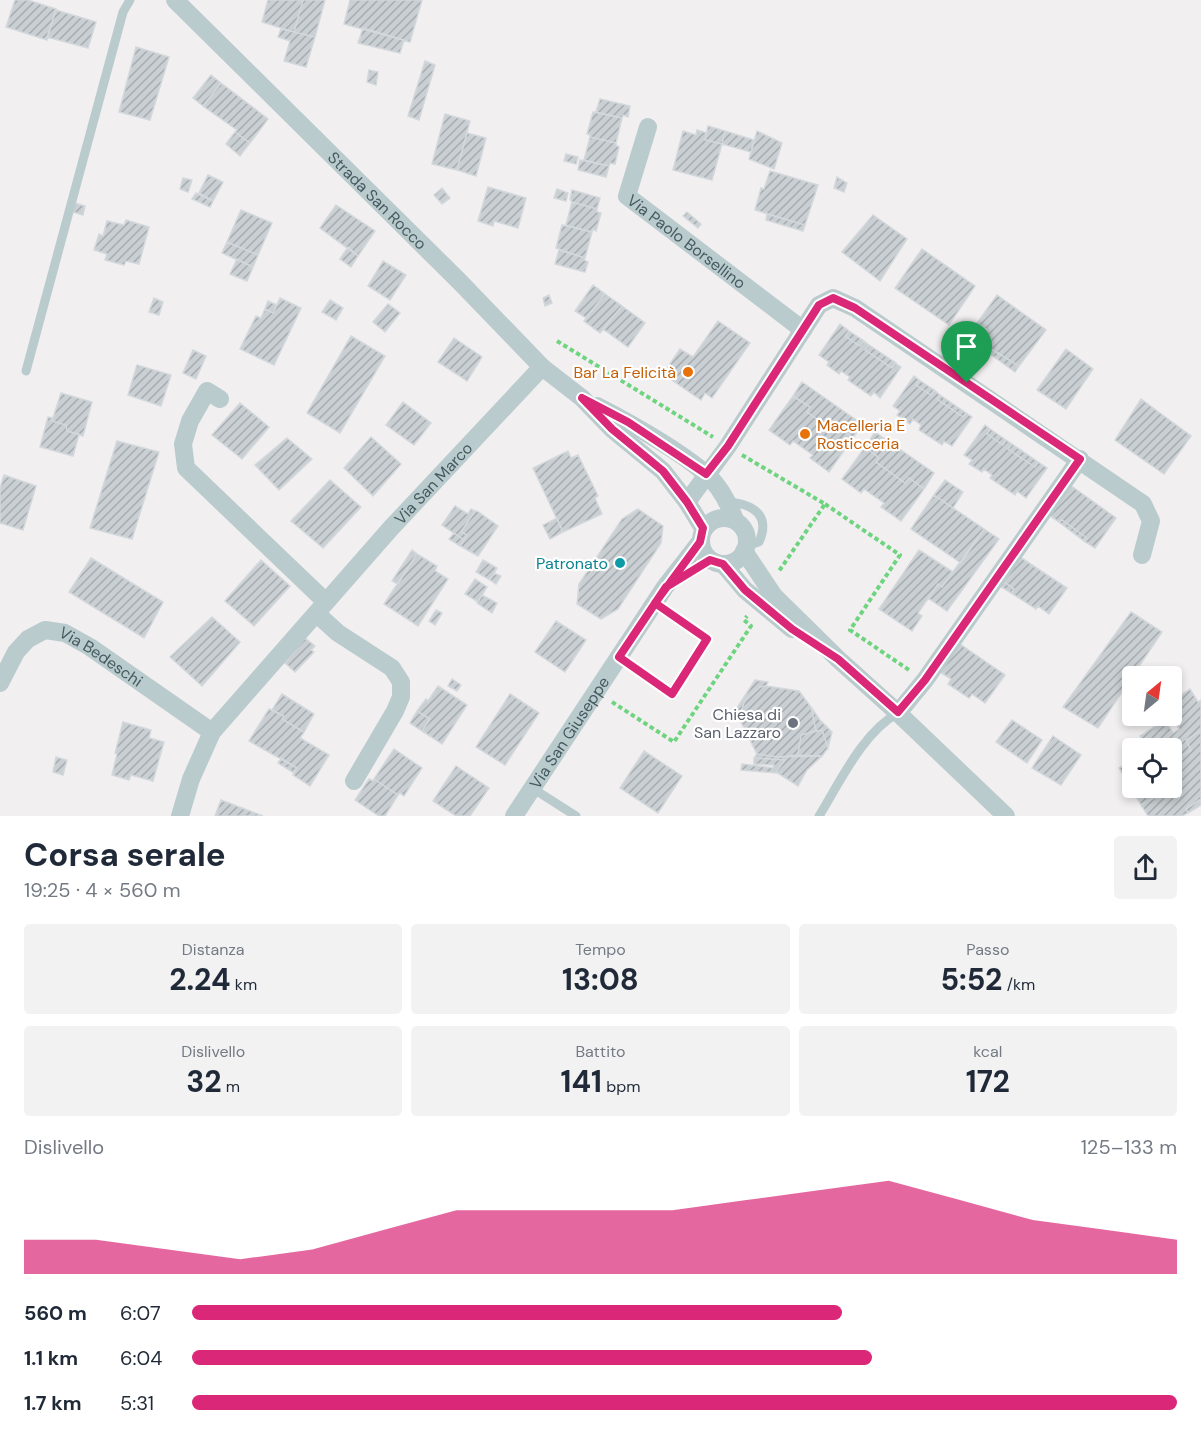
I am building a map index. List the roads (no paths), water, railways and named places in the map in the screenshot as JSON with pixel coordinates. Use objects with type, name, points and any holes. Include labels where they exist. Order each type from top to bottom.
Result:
[{"type":"street","name":"Strada San Rocco","points":[[175,0],[459,281],[542,367],[582,398],[612,429],[663,471],[687,502],[702,535]]},
{"type":"street","name":"Via Paolo Borsellino","points":[[648,127],[627,196],[803,330]]},
{"type":"street","points":[[687,502],[728,446],[819,305],[833,298],[855,308],[1143,504],[1151,521],[1142,555]]},
{"type":"street","name":"Via San Marco","points":[[180,816],[191,779],[212,732],[392,528],[542,367]]},
{"type":"street","points":[[220,399],[207,391],[190,421],[183,444],[186,468],[321,608],[338,633],[392,668],[401,682],[401,697],[395,711],[354,781]]},
{"type":"street","name":"Strada San Rocco","points":[[582,398],[628,422],[706,474],[728,502],[735,520]]},
{"type":"street","points":[[898,712],[925,680],[1080,459]]},
{"type":"street","points":[[838,659],[792,629],[745,590],[702,549],[702,535],[714,519],[721,517],[735,520],[745,531],[745,548],[774,596],[1006,816]]},
{"type":"street","name":"Via San Giuseppe","points":[[514,816],[702,535]]},
{"type":"street","points":[[717,562],[736,560],[745,548]]},
{"type":"street","name":"Via San Giuseppe","points":[[666,587],[717,562]]},
{"type":"street","name":"Via Bedeschi","points":[[0,683],[16,652],[28,639],[45,630],[65,633],[99,653],[212,732]]},
{"type":"lane","points":[[26,371],[123,12],[130,0]]},
{"type":"lane","points":[[728,502],[743,503],[755,510],[763,521],[764,532],[759,542],[745,548]]},
{"type":"lane","points":[[619,657],[672,694],[707,639],[655,603]]},
{"type":"lane","points":[[819,816],[856,756],[876,729],[898,712]]},
{"type":"lane","points":[[532,788],[576,816]]},
{"type":"place","name":"Bar La Felicità","points":[[688,372]]},
{"type":"place","name":"Macelleria E Rosticceria","points":[[805,434]]},
{"type":"place","name":"Patronato","points":[[620,563]]},
{"type":"place","name":"Chiesa di San Lazzaro","points":[[793,723]]}]
